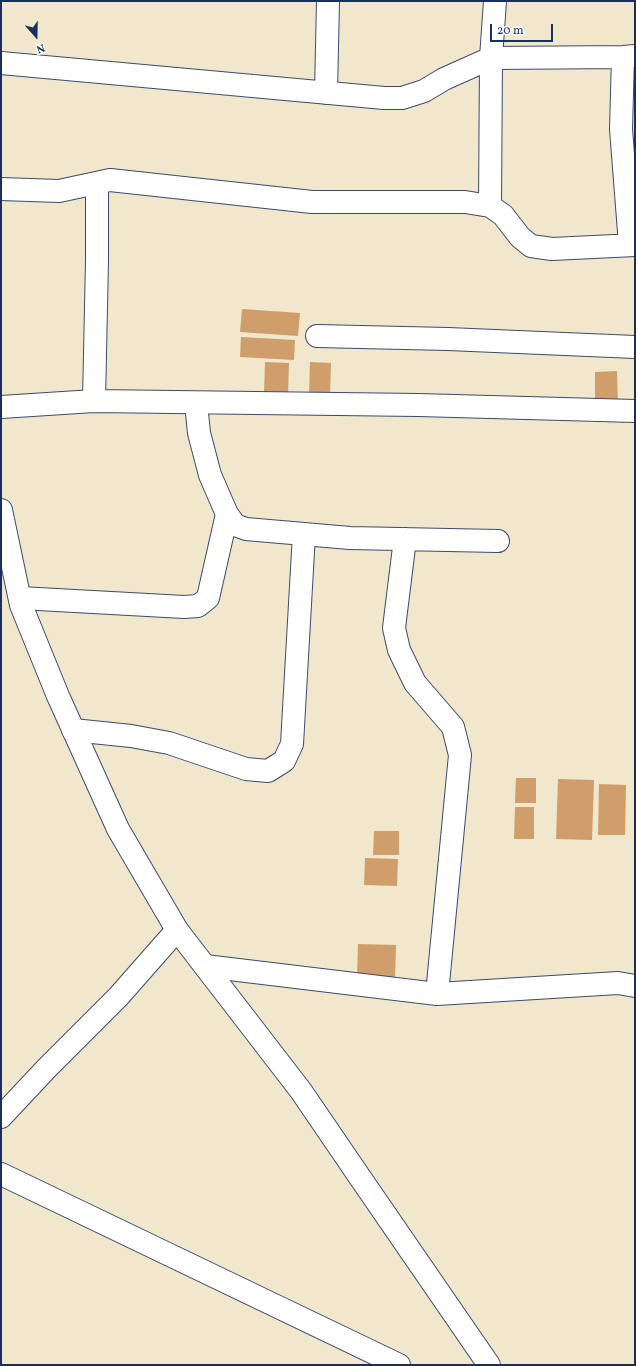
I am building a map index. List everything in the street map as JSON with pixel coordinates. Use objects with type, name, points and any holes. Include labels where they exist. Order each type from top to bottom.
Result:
[{"type":"street","points":[[326,93],[328,1]]},
{"type":"street","points":[[490,206],[491,58],[495,1]]},
{"type":"street","points":[[1,63],[326,93],[402,98],[424,91],[444,79],[491,58],[629,56],[628,129],[633,245],[552,248],[531,246],[520,237],[503,215],[490,206],[465,202],[312,202],[110,180],[59,191],[1,189]]},
{"type":"street","points":[[94,401],[97,183]]},
{"type":"street","points":[[317,336],[448,339],[635,347]]},
{"type":"street","points":[[1,406],[94,401],[418,405],[635,411]]},
{"type":"street","points":[[196,403],[199,433],[210,475],[227,514],[235,525],[246,529],[350,538],[498,541]]},
{"type":"street","points":[[1,510],[20,598],[58,696],[118,829],[177,930],[301,1091],[489,1365]]},
{"type":"street","points":[[20,598],[198,606],[208,598],[227,514]]},
{"type":"street","points":[[73,730],[131,736],[169,743],[246,769],[268,771],[284,761],[292,744],[304,534]]},
{"type":"street","points":[[405,539],[394,628],[399,650],[415,683],[453,727],[460,755],[437,994]]},
{"type":"street","points":[[1,1117],[46,1069],[118,997],[177,930]]},
{"type":"street","points":[[205,966],[437,994],[618,983],[635,986]]},
{"type":"street","points":[[1,1174],[399,1365]]},
{"type":"building","points":[[242,309],[300,313],[298,336],[240,332]]},
{"type":"building","points":[[241,337],[295,340],[294,360],[240,357]]},
{"type":"building","points":[[265,362],[289,363],[288,394],[264,394]]},
{"type":"building","points":[[310,362],[331,363],[330,396],[309,395]]},
{"type":"building","points":[[617,371],[618,406],[595,407],[595,372]]},
{"type":"building","points":[[516,778],[536,778],[536,803],[515,803]]},
{"type":"building","points":[[558,779],[594,780],[592,840],[556,839]]},
{"type":"building","points":[[599,784],[626,785],[625,835],[598,835]]},
{"type":"building","points":[[515,807],[534,807],[534,839],[514,839]]},
{"type":"building","points":[[374,831],[399,831],[399,855],[373,855]]},
{"type":"building","points":[[365,858],[398,859],[397,886],[364,885]]},
{"type":"building","points":[[358,944],[396,945],[395,978],[357,977]]}]
